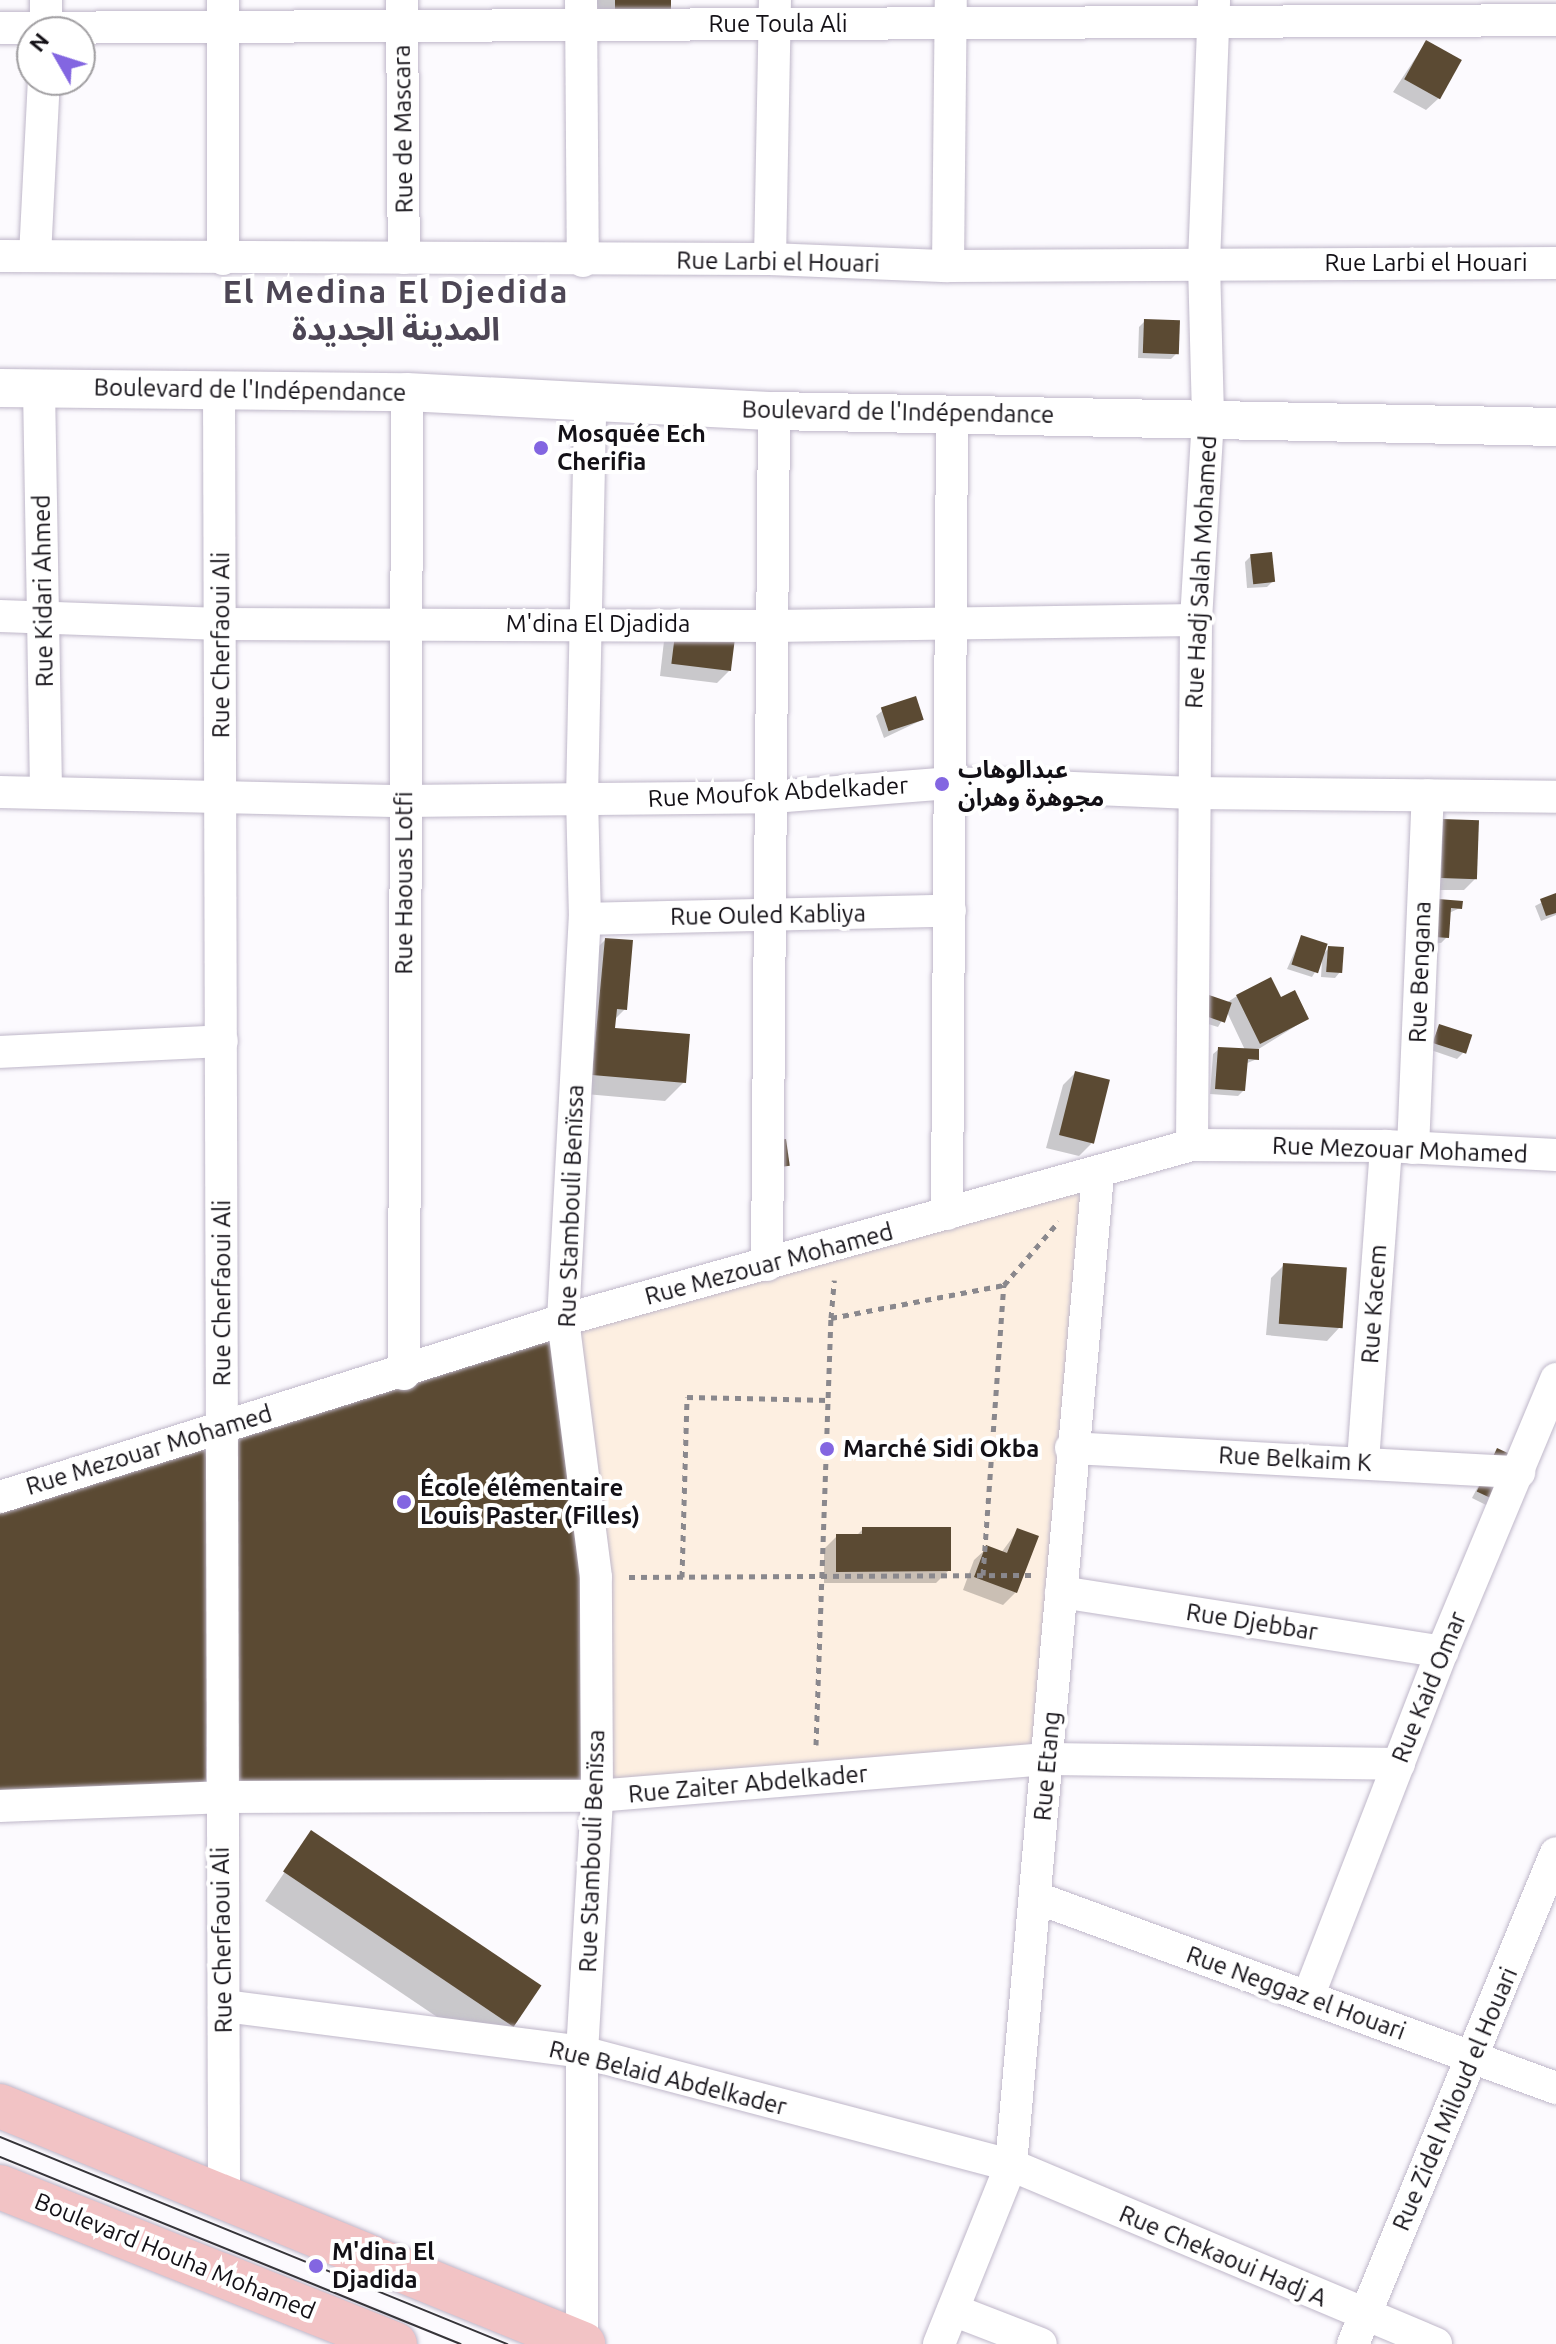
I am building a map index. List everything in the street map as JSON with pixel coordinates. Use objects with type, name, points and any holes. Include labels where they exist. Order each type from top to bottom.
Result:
[{"type":"main road","points":[[0,2106],[224,2195],[582,2344]]},
{"type":"main road","name":"Boulevard Houha Mohamed","points":[[0,2187],[395,2344]]},
{"type":"street","name":"Rue Toula Ali","points":[[96,18],[402,12],[1214,10],[1556,20]]},
{"type":"street","name":"Rue Hadj Salah Mohamed","points":[[1192,1145],[1196,620],[1208,416],[1204,263],[1214,10]]},
{"type":"street","points":[[948,266],[951,11]]},
{"type":"street","name":"Rue de Mascara","points":[[402,12],[404,258]]},
{"type":"street","points":[[582,12],[583,261]]},
{"type":"street","points":[[770,259],[774,12]]},
{"type":"street","points":[[223,259],[224,14]]},
{"type":"street","points":[[35,256],[43,96]]},
{"type":"street","name":"Rue Larbi el Houari","points":[[0,256],[583,261],[770,259],[948,266],[1556,263]]},
{"type":"street","name":"Boulevard de l'Indépendance","points":[[0,388],[407,392],[774,411],[952,416],[1208,416],[1556,427]]},
{"type":"street","name":"Rue Kidari Ahmed","points":[[39,388],[46,793]]},
{"type":"street","name":"Rue Cherfaoui Ali","points":[[219,390],[222,1041],[220,1797],[224,2195]]},
{"type":"street","name":"Rue Haouas Lotfi","points":[[404,1374],[403,624],[407,392]]},
{"type":"street","name":"Rue Stambouli Benïssa","points":[[582,2344],[582,2052],[597,1796],[596,1577],[563,1320],[585,919],[582,799],[590,401]]},
{"type":"street","points":[[767,1265],[774,411]]},
{"type":"street","points":[[947,1214],[952,416]]},
{"type":"street","name":"M'dina El Djadida","points":[[0,616],[221,624],[585,622],[772,626],[1196,620]]},
{"type":"street","name":"Rue Moufok Abdelkader","points":[[0,792],[404,801],[773,797],[952,783],[1193,793],[1556,797]]},
{"type":"street","name":"Rue Bengana","points":[[1400,1147],[1428,795]]},
{"type":"street","name":"Rue Ouled Kabliya","points":[[585,919],[950,911]]},
{"type":"street","points":[[0,1052],[222,1041]]},
{"type":"street","name":"Rue Mezouar Mohamed","points":[[0,1497],[222,1426],[404,1374],[563,1320],[1098,1175],[1192,1145],[1400,1147],[1556,1155]]},
{"type":"street","name":"Rue Kacem","points":[[1363,1461],[1400,1147]]},
{"type":"street","name":"Rue Etang","points":[[939,2344],[1011,2165],[1037,1898],[1071,1448],[1098,1175]]},
{"type":"street","name":"Rue Kaid Omar","points":[[1308,1997],[1442,1652],[1556,1379]]},
{"type":"street","name":"Rue Belkaim K","points":[[1071,1448],[1363,1461],[1519,1472]]},
{"type":"street","name":"Rue Djebbar","points":[[1062,1583],[1442,1652]]},
{"type":"street","name":"Rue Zaiter Abdelkader","points":[[0,1806],[220,1797],[597,1796],[1048,1759],[1399,1764]]},
{"type":"street","name":"Rue Zidel Miloud el Houari","points":[[1358,2330],[1475,2058],[1555,1859]]},
{"type":"street","name":"Rue Neggaz el Houari","points":[[1037,1898],[1556,2088]]},
{"type":"street","name":"Rue Belaid Abdelkader","points":[[224,2006],[582,2052],[1011,2165]]},
{"type":"street","name":"Rue Chekaoui Hadj A","points":[[1011,2165],[1358,2330],[1436,2344]]},
{"type":"street","points":[[953,2310],[1041,2344]]},
{"type":"path","points":[[983,1575],[1004,1285],[1098,1175]]},
{"type":"path","points":[[815,1778],[831,1318],[1004,1285]]},
{"type":"path","points":[[682,1577],[687,1397],[828,1400]]},
{"type":"path","points":[[596,1577],[983,1575],[1062,1583]]},
{"type":"shaded area","name":"Marché Sidi Okba","points":[[1098,1175],[1048,1759],[597,1796],[563,1320]]},
{"type":"building","points":[[615,0],[671,0],[671,13],[615,13]]},
{"type":"building","points":[[1426,40],[1462,60],[1440,99],[1404,79]]},
{"type":"building","points":[[1144,319],[1180,320],[1179,354],[1143,353]]},
{"type":"building","points":[[1272,552],[1275,582],[1253,584],[1250,554]]},
{"type":"building","points":[[676,626],[736,633],[731,671],[671,664]]},
{"type":"building","points":[[916,696],[924,720],[889,731],[881,707]]},
{"type":"building","points":[[1443,819],[1479,820],[1477,879],[1441,878]]},
{"type":"building","points":[[1556,893],[1556,913],[1546,916],[1540,899]]},
{"type":"building","points":[[1438,899],[1463,901],[1462,909],[1451,908],[1449,938],[1435,937]]},
{"type":"building","points":[[1301,935],[1328,944],[1318,973],[1291,964]]},
{"type":"building","points":[[605,938],[633,940],[627,1010],[617,1009],[615,1028],[690,1034],[686,1083],[592,1075]]},
{"type":"building","points":[[1328,946],[1344,947],[1342,973],[1326,972]]},
{"type":"building","points":[[1271,977],[1281,997],[1295,990],[1309,1019],[1260,1044],[1236,995]]},
{"type":"building","points":[[1209,995],[1232,1003],[1225,1023],[1202,1015]]},
{"type":"building","points":[[1439,1024],[1472,1035],[1466,1054],[1433,1043]]},
{"type":"building","points":[[1218,1047],[1259,1049],[1259,1060],[1248,1059],[1245,1091],[1215,1089]]},
{"type":"building","points":[[1075,1071],[1110,1080],[1094,1144],[1059,1135]]},
{"type":"building","points":[[786,1139],[790,1166],[764,1169],[760,1143]]},
{"type":"building","points":[[1283,1263],[1347,1267],[1343,1328],[1279,1324]]},
{"type":"building","name":"École élémentaire Louis Paster (Filles)","points":[[563,1320],[597,1796],[220,1797],[222,1426]]},
{"type":"building","points":[[210,1448],[206,1798],[0,1806],[0,1501]]},
{"type":"building","points":[[1497,1448],[1518,1458],[1498,1501],[1477,1492]]},
{"type":"building","points":[[862,1527],[951,1527],[951,1571],[836,1572],[836,1534],[862,1534]]},
{"type":"building","points":[[1017,1528],[1039,1536],[1017,1593],[974,1577],[986,1545],[1007,1553]]},
{"type":"building","points":[[311,1830],[541,1985],[514,2027],[283,1871]]},
{"type":"tram line","points":[[0,2137],[507,2344]]},
{"type":"tram line","points":[[0,2157],[460,2344]]},
{"type":"place","name":"Mosquée Ech Cherifia","points":[[541,448]]},
{"type":"place","name":"عبدالوهاب مجوهرة وهران","points":[[942,784]]},
{"type":"place","name":"Marché Sidi Okba","points":[[827,1449]]},
{"type":"place","name":"École élémentaire Louis Paster (Filles)","points":[[404,1502]]},
{"type":"place","name":"M'dina El Djadida","points":[[316,2266]]},
{"type":"district","name":"El Medina El Djedida المدينة الجديدة","points":[[396,310]]}]
